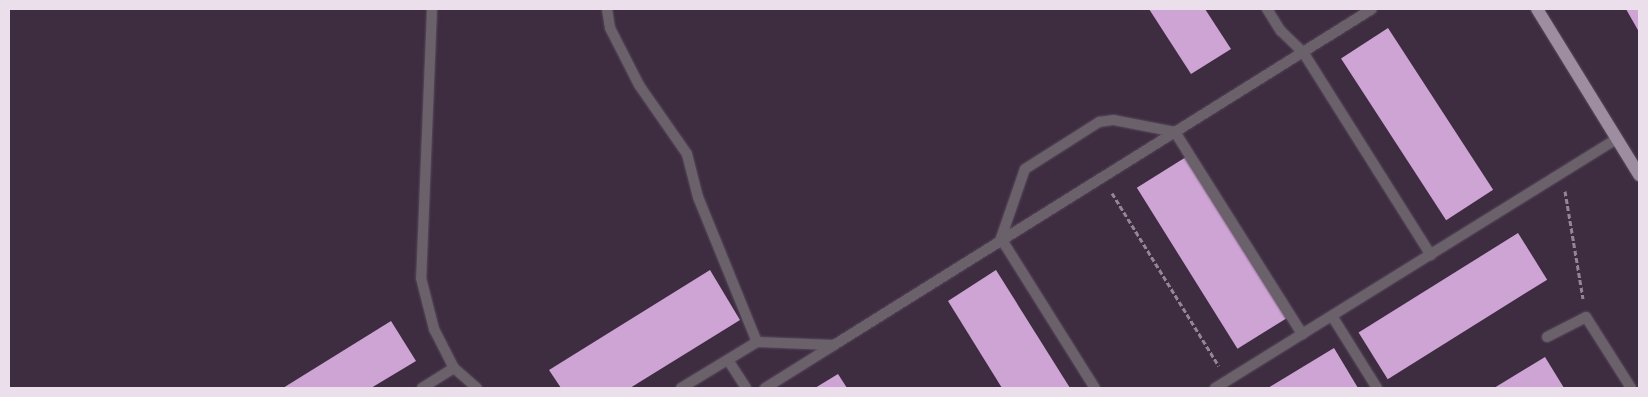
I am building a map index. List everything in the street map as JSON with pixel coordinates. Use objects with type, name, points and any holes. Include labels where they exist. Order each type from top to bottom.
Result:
[{"type":"main road","points":[[1537,9],[1639,175]]},
{"type":"lane","points":[[432,9],[421,278],[434,329],[454,368],[477,388]]},
{"type":"lane","points":[[607,9],[610,28],[639,85],[687,154],[698,197],[757,342]]},
{"type":"lane","points":[[1267,9],[1281,31],[1303,52],[1431,255]]},
{"type":"lane","points":[[765,388],[1372,9]]},
{"type":"lane","points":[[1001,240],[1025,169],[1045,155],[1106,120],[1175,132],[1302,334]]},
{"type":"lane","points":[[1215,388],[1617,139]]},
{"type":"lane","points":[[1001,240],[1095,388]]},
{"type":"lane","points":[[1332,316],[1377,388]]},
{"type":"lane","points":[[1547,337],[1586,317],[1632,388]]},
{"type":"lane","points":[[681,388],[757,342],[834,345]]},
{"type":"lane","points":[[728,360],[746,388]]},
{"type":"lane","points":[[422,388],[454,368]]},
{"type":"path","points":[[1562,174],[1586,317]]},
{"type":"path","points":[[1102,177],[1228,380]]},
{"type":"building","points":[[1149,9],[1205,9],[1231,49],[1191,74]]},
{"type":"building","points":[[1626,9],[1639,9],[1639,32]]},
{"type":"building","points":[[1388,28],[1493,190],[1446,220],[1341,58]]},
{"type":"building","points":[[1186,157],[1287,318],[1237,349],[1137,188]]},
{"type":"building","points":[[1518,233],[1547,280],[1388,379],[1359,333]]},
{"type":"building","points":[[710,270],[740,320],[630,388],[561,388],[549,370]]},
{"type":"building","points":[[996,270],[1070,388],[1002,388],[948,301]]},
{"type":"building","points":[[391,321],[416,361],[371,388],[283,388]]},
{"type":"building","points":[[1334,348],[1358,388],[1268,388]]},
{"type":"building","points":[[1545,357],[1564,388],[1494,388]]},
{"type":"building","points":[[838,374],[847,388],[815,388]]}]
